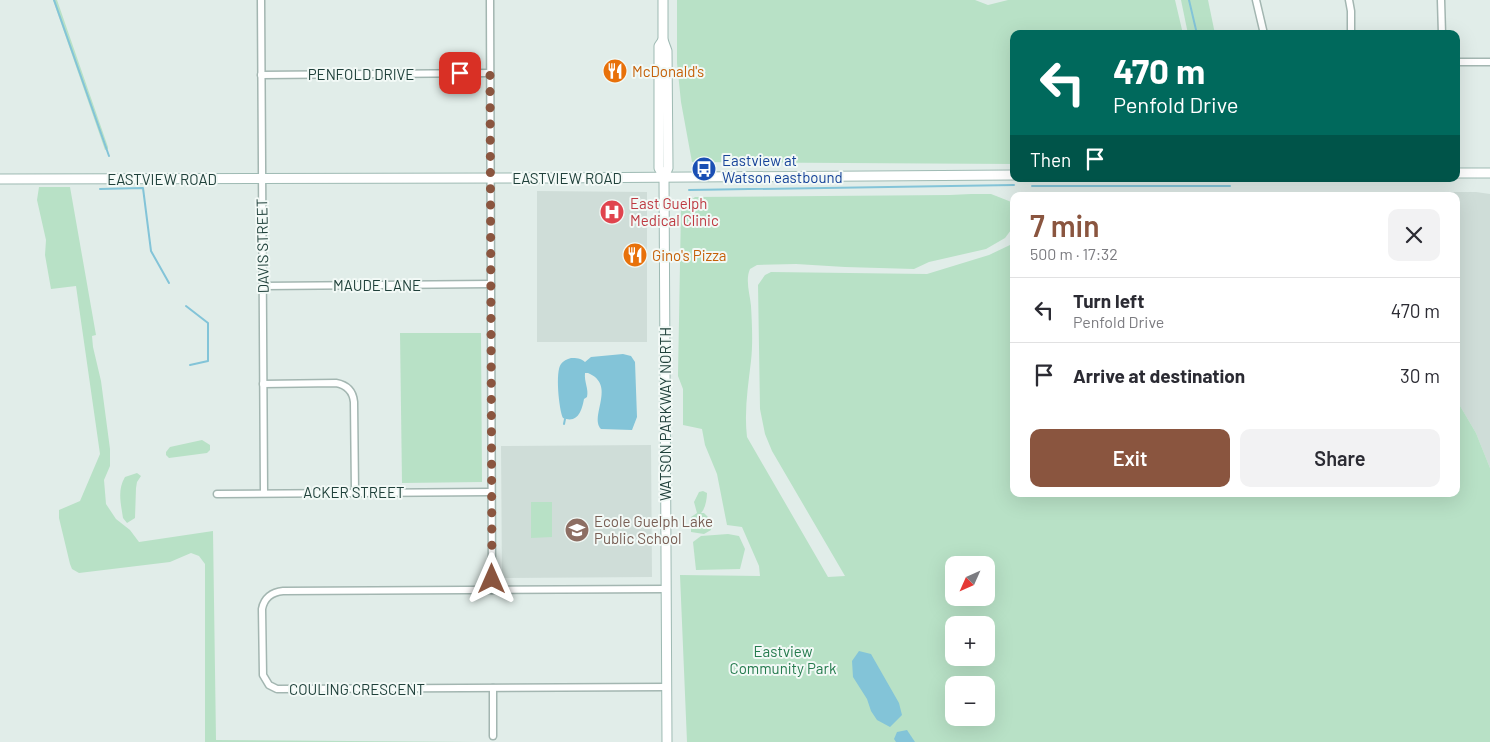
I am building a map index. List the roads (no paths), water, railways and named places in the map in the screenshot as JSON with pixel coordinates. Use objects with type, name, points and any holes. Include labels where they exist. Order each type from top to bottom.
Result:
[{"type":"street","name":"DAVIS STREET","points":[[261,0],[264,493]]},
{"type":"street","points":[[490,0],[492,590]]},
{"type":"street","name":"WATSON PARKWAY NORTH","points":[[663,0],[663,40],[667,51],[668,168],[664,177],[667,742]]},
{"type":"street","points":[[1256,0],[1263,30]]},
{"type":"street","points":[[1349,0],[1351,30]]},
{"type":"street","points":[[1441,0],[1442,30]]},
{"type":"street","points":[[1460,62],[1490,62]]},
{"type":"street","name":"PENFOLD DRIVE","points":[[260,75],[490,73]]},
{"type":"street","points":[[1460,173],[1490,173]]},
{"type":"street","name":"EASTVIEW ROAD","points":[[0,179],[1010,175]]},
{"type":"street","name":"MAUDE LANE","points":[[263,286],[491,284]]},
{"type":"street","points":[[263,384],[336,383],[345,386],[351,391],[354,402],[355,492]]},
{"type":"street","name":"ACKER STREET","points":[[218,494],[492,492]]},
{"type":"street","name":"COULING CRESCENT","points":[[666,589],[283,591],[274,593],[264,601],[262,609],[264,678],[269,685],[282,690],[667,687]]},
{"type":"street","points":[[493,688],[494,736]]},
{"type":"water","points":[[623,354],[631,356],[635,362],[637,417],[632,430],[601,429],[598,423],[598,416],[602,393],[601,385],[596,378],[588,373],[585,373],[587,397],[584,399],[578,415],[572,419],[563,418],[558,382],[559,368],[562,363],[571,358],[577,358],[585,362],[591,357]]},
{"type":"water","points":[[859,651],[871,654],[899,703],[902,715],[890,727],[877,720],[871,711],[867,699],[853,677],[852,661]]},
{"type":"water","points":[[907,730],[915,742],[896,742],[894,739],[897,732]]},
{"type":"waterway","points":[[54,0],[109,156]]},
{"type":"waterway","points":[[1189,0],[1196,30]]},
{"type":"waterway","points":[[689,190],[1014,185]]},
{"type":"waterway","points":[[1032,186],[1230,186]]},
{"type":"waterway","points":[[100,189],[143,188],[151,251],[169,283]]},
{"type":"waterway","points":[[186,306],[208,323],[208,361],[190,365]]},
{"type":"waterway","points":[[564,424],[565,419]]},
{"type":"place","name":"McDonald's","points":[[615,71]]},
{"type":"place","name":"Eastview at Watson eastbound","points":[[704,169]]},
{"type":"place","name":"East Guelph Medical Clinic","points":[[612,212]]},
{"type":"place","name":"Gino's Pizza","points":[[635,255]]},
{"type":"place","name":"Ecole Guelph Lake Public School","points":[[577,530]]},
{"type":"park label","name":"Eastview Community Park","points":[[783,660]]}]
